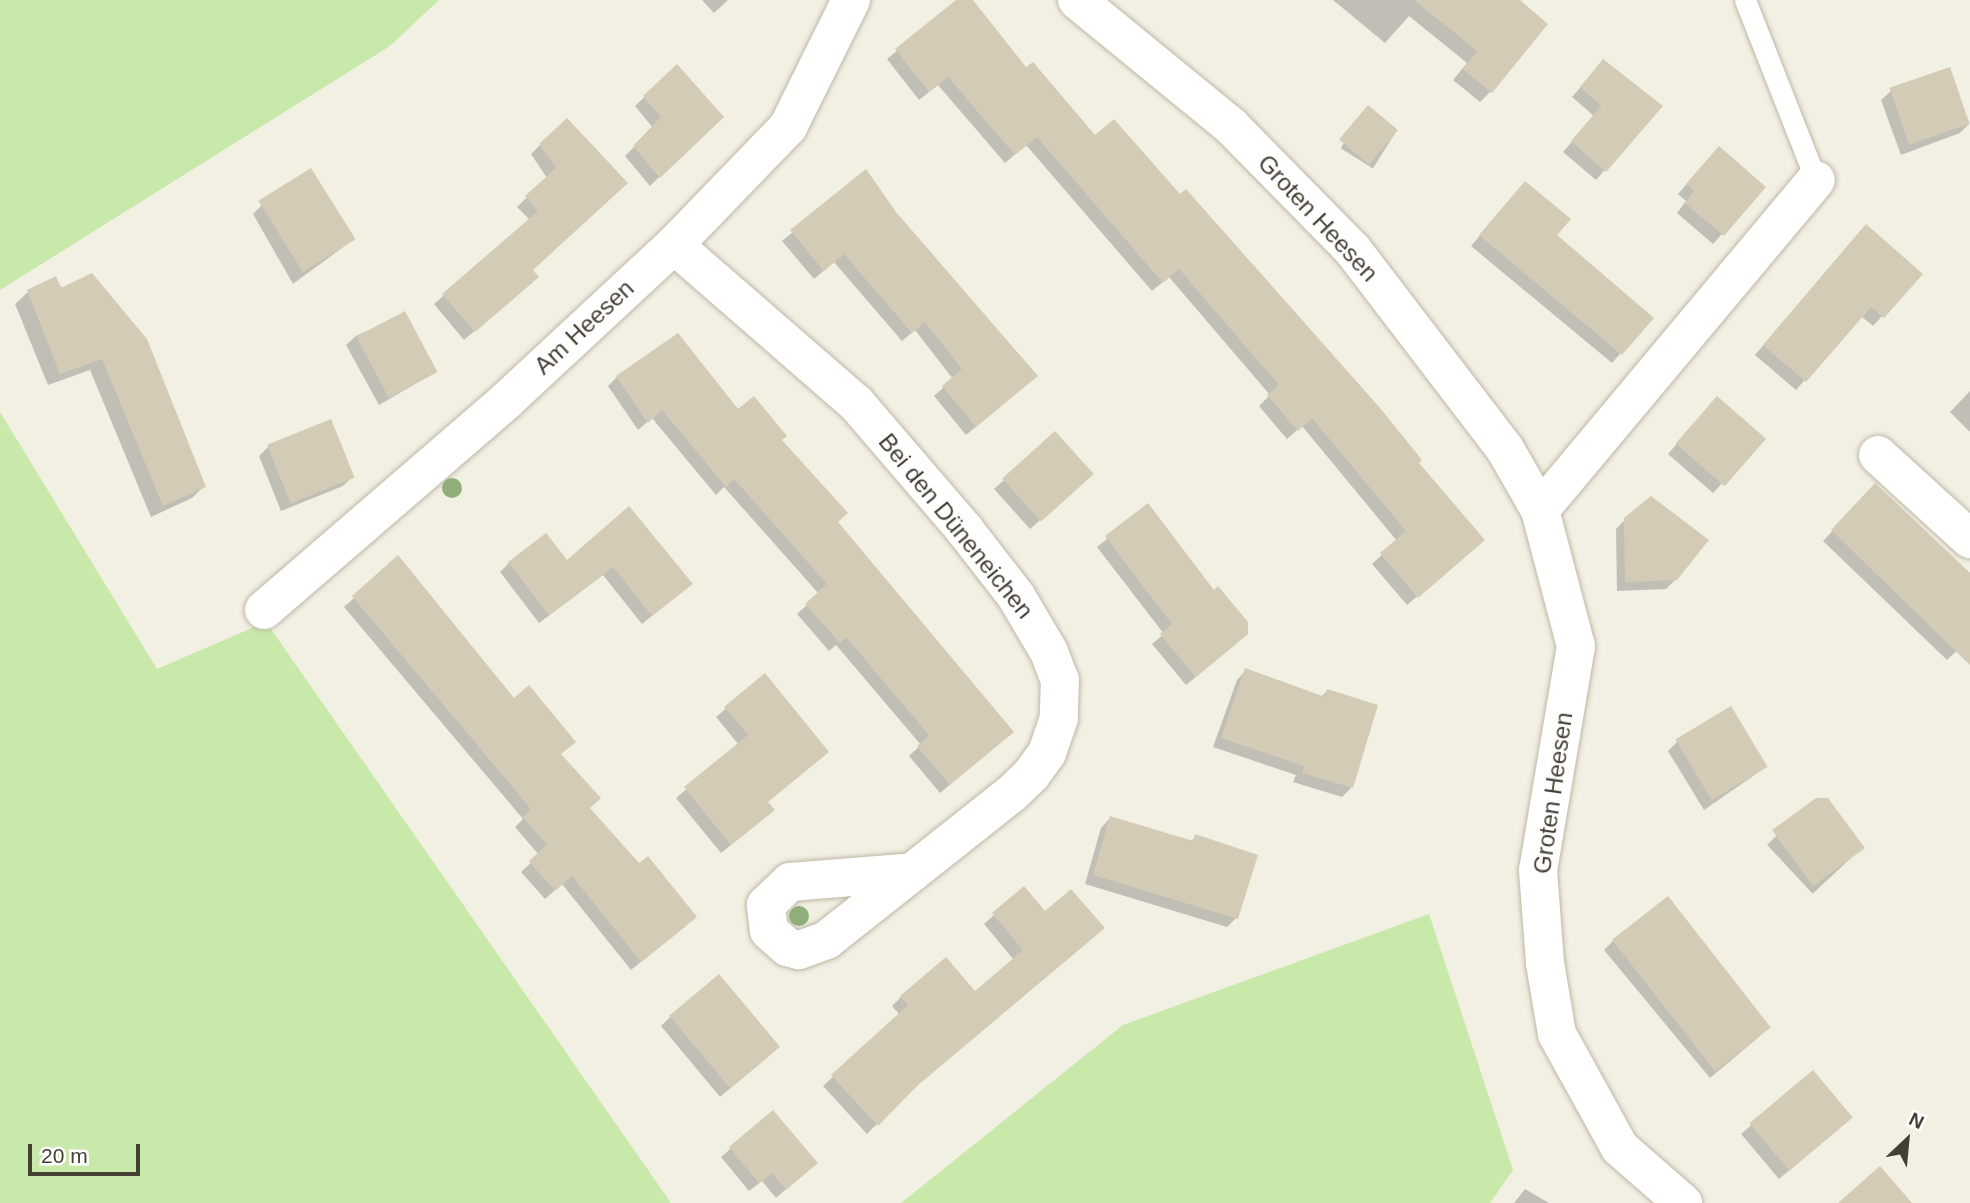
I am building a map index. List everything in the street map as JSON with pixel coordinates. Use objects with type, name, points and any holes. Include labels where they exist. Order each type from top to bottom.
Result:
[{"type":"street","name":"Am Heesen","points":[[264,610],[507,400],[674,245],[788,127],[851,0]]},
{"type":"street","name":"Groten Heesen","points":[[1076,0],[1231,126],[1352,249],[1506,449],[1540,510],[1576,646],[1538,870],[1545,963],[1557,1034],[1620,1148],[1683,1203]]},
{"type":"street","points":[[1540,510],[1816,180]]},
{"type":"street","name":"Bei den Düneneichen","points":[[674,245],[856,403],[912,465],[1016,596],[1037,628],[1060,680],[1061,697],[1054,736],[1032,774],[913,872]]},
{"type":"street","points":[[1878,454],[1970,540]]},
{"type":"lane","points":[[1745,0],[1816,180]]},
{"type":"green space","points":[[0,0],[439,0],[390,46],[0,290]]},
{"type":"green space","points":[[0,412],[157,669],[266,622],[671,1203],[0,1203]]},
{"type":"green space","points":[[1429,914],[1513,1170],[1490,1203],[901,1203],[1123,1025]]},
{"type":"building","points":[[956,0],[973,0],[1026,67],[1033,62],[1095,135],[1114,119],[1180,194],[1186,189],[1380,408],[1422,460],[1419,463],[1485,540],[1418,598],[1380,553],[1406,531],[1312,418],[1298,431],[1267,395],[1279,385],[1179,269],[1163,283],[1037,137],[1015,155],[948,77],[929,92],[895,49]]},
{"type":"building","points":[[1414,0],[1520,0],[1548,24],[1492,93],[1463,69],[1477,51]]},
{"type":"building","points":[[1603,59],[1663,106],[1606,172],[1571,141],[1601,106],[1580,87]]},
{"type":"building","points":[[677,64],[724,117],[660,178],[633,146],[661,117],[643,96]]},
{"type":"building","points":[[1950,67],[1970,124],[1909,145],[1889,88]]},
{"type":"building","points":[[1368,105],[1398,130],[1369,165],[1339,139]]},
{"type":"building","points":[[567,118],[628,183],[533,270],[539,277],[475,332],[442,294],[538,211],[525,196],[556,168],[539,144]]},
{"type":"building","points":[[1719,146],[1766,187],[1724,236],[1685,203],[1694,191],[1686,184]]},
{"type":"building","points":[[311,168],[356,239],[303,272],[258,201]]},
{"type":"building","points":[[866,169],[896,212],[1038,376],[976,427],[942,386],[962,369],[925,322],[912,333],[844,254],[824,271],[790,230]]},
{"type":"building","points":[[1525,181],[1571,219],[1557,235],[1654,318],[1622,355],[1479,235]]},
{"type":"building","points":[[1866,224],[1923,274],[1884,318],[1871,307],[1806,382],[1763,345]]},
{"type":"building","points":[[92,273],[147,339],[206,487],[163,506],[102,359],[60,374],[27,290],[56,276],[61,288]]},
{"type":"building","points":[[405,311],[437,372],[389,398],[356,337]]},
{"type":"building","points":[[678,333],[738,409],[754,396],[787,436],[782,440],[848,513],[838,522],[1014,732],[950,785],[917,746],[929,735],[846,637],[840,643],[805,604],[827,584],[734,479],[726,487],[662,410],[648,423],[616,376]]},
{"type":"building","points":[[1717,396],[1766,439],[1725,486],[1676,444]]},
{"type":"building","points":[[331,419],[355,477],[291,503],[267,445]]},
{"type":"building","points":[[1055,431],[1094,474],[1041,522],[1002,479]]},
{"type":"building","points":[[1875,483],[1970,573],[1970,665],[1831,530]]},
{"type":"building","points":[[1651,496],[1709,540],[1677,580],[1625,582],[1624,518]]},
{"type":"building","points":[[1148,503],[1214,590],[1218,586],[1248,622],[1248,634],[1196,677],[1160,634],[1172,624],[1105,536]]},
{"type":"building","points":[[629,506],[693,584],[652,616],[613,567],[549,615],[508,562],[546,533],[567,560]]},
{"type":"building","points":[[398,555],[514,698],[529,685],[576,742],[561,754],[601,798],[590,808],[639,863],[648,856],[697,917],[641,962],[572,876],[555,891],[529,861],[547,845],[523,817],[531,809],[352,596]]},
{"type":"building","points":[[1245,668],[1325,697],[1327,689],[1378,705],[1353,788],[1302,773],[1304,766],[1221,738]]},
{"type":"building","points":[[765,673],[829,752],[768,802],[775,810],[731,845],[684,787],[748,735],[724,707]]},
{"type":"building","points":[[1731,706],[1768,767],[1712,800],[1675,739]]},
{"type":"building","points":[[1816,798],[1828,798],[1865,848],[1813,886],[1772,830]]},
{"type":"building","points":[[1110,816],[1193,841],[1195,834],[1258,855],[1238,919],[1093,875]]},
{"type":"building","points":[[1024,886],[1045,911],[1071,889],[1105,928],[917,1086],[878,1126],[831,1075],[908,1005],[900,996],[946,957],[975,991],[1023,950],[992,913]]},
{"type":"building","points":[[1668,896],[1771,1028],[1715,1071],[1612,940]]},
{"type":"building","points":[[719,974],[780,1047],[730,1089],[669,1016]]},
{"type":"building","points":[[1813,1070],[1853,1117],[1789,1171],[1749,1123]]},
{"type":"building","points":[[773,1110],[818,1163],[786,1190],[772,1173],[759,1183],[729,1147]]},
{"type":"building","points":[[1880,1166],[1912,1203],[1838,1203]]}]
